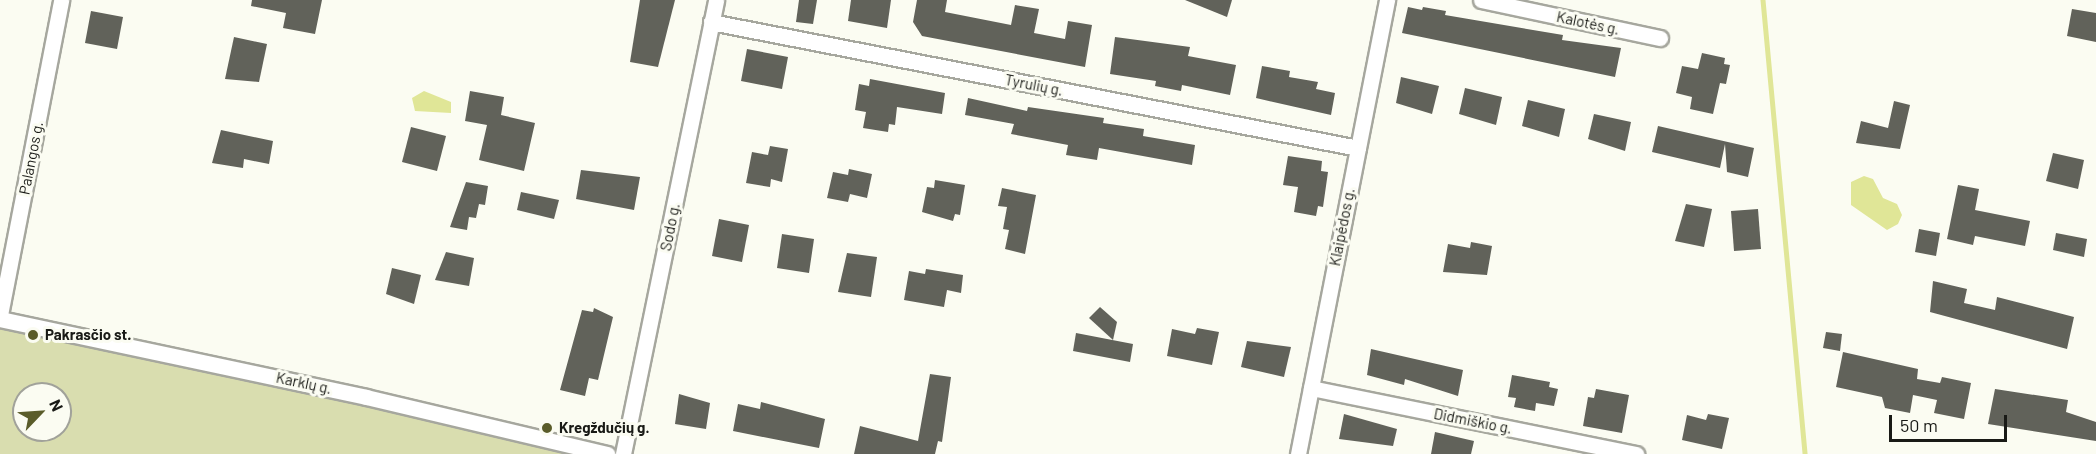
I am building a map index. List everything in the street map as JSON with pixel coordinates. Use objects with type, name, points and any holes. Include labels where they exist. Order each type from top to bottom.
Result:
[{"type":"street","name":"Palangos g.","points":[[0,317],[61,0]]},
{"type":"street","name":"Sodo g.","points":[[624,454],[716,0]]},
{"type":"street","name":"Klaipėdos g.","points":[[1298,454],[1388,0]]},
{"type":"street","name":"Kalotės g.","points":[[1481,0],[1660,38]]},
{"type":"street","name":"Tyrulių g.","points":[[711,22],[1358,148]]},
{"type":"street","name":"Karklų g.","points":[[0,317],[366,397],[607,454]]},
{"type":"street","name":"Didmiškio g.","points":[[1311,388],[1636,454]]},
{"type":"shaded area","points":[[424,91],[451,102],[451,113],[415,111],[412,98]]},
{"type":"shaded area","points":[[1864,176],[1873,179],[1883,198],[1897,204],[1902,215],[1898,224],[1887,230],[1851,205],[1851,182]]},
{"type":"shaded area","points":[[0,319],[607,454],[0,454]]},
{"type":"building","points":[[252,0],[322,0],[315,34],[283,28],[286,13],[251,6]]},
{"type":"building","points":[[640,0],[675,0],[658,67],[630,62]]},
{"type":"building","points":[[799,0],[817,0],[813,24],[796,22]]},
{"type":"building","points":[[851,0],[891,0],[887,28],[848,21]]},
{"type":"building","points":[[917,0],[947,0],[945,12],[1011,25],[1015,5],[1039,9],[1034,33],[1065,39],[1068,21],[1092,25],[1085,67],[922,36],[913,22]]},
{"type":"building","points":[[1185,0],[1232,0],[1227,17]]},
{"type":"building","points":[[1408,7],[1446,11],[1445,15],[1563,35],[1562,40],[1621,48],[1615,77],[1402,33]]},
{"type":"building","points":[[2072,9],[2096,13],[2096,42],[2067,36]]},
{"type":"building","points":[[91,11],[123,17],[117,49],[85,43]]},
{"type":"building","points":[[234,37],[267,44],[259,82],[225,79]]},
{"type":"building","points":[[1115,37],[1190,47],[1188,56],[1236,65],[1230,95],[1182,85],[1181,91],[1155,86],[1156,81],[1110,74]]},
{"type":"building","points":[[747,49],[788,57],[782,89],[741,81]]},
{"type":"building","points":[[1702,53],[1725,58],[1724,64],[1730,65],[1726,84],[1720,83],[1713,114],[1690,109],[1692,97],[1676,93],[1682,66],[1698,69]]},
{"type":"building","points":[[1262,66],[1290,71],[1289,77],[1318,82],[1316,89],[1335,93],[1331,115],[1256,98]]},
{"type":"building","points":[[1401,77],[1439,86],[1432,114],[1396,103]]},
{"type":"building","points":[[870,79],[945,93],[942,114],[897,107],[895,125],[889,124],[888,132],[863,128],[866,112],[855,110],[859,84],[869,86]]},
{"type":"building","points":[[1465,88],[1502,97],[1496,125],[1459,114]]},
{"type":"building","points":[[470,91],[504,97],[501,115],[535,123],[524,171],[479,160],[487,125],[465,121]]},
{"type":"building","points":[[968,98],[1027,111],[1028,107],[1104,118],[1103,123],[1144,129],[1143,136],[1195,145],[1192,165],[1099,148],[1097,160],[1066,155],[1068,145],[1011,134],[1014,124],[965,115]]},
{"type":"building","points":[[1528,100],[1565,109],[1559,137],[1522,126]]},
{"type":"building","points":[[1894,101],[1910,105],[1900,149],[1856,143],[1861,121],[1888,128]]},
{"type":"building","points":[[1594,114],[1631,122],[1625,151],[1588,139]]},
{"type":"building","points":[[1658,126],[1754,148],[1748,177],[1727,172],[1725,144],[1720,168],[1652,152]]},
{"type":"building","points":[[411,127],[446,136],[437,171],[402,162]]},
{"type":"building","points":[[221,130],[273,141],[269,164],[244,159],[243,168],[212,163]]},
{"type":"building","points":[[770,146],[788,149],[782,182],[771,179],[770,187],[746,183],[752,152],[768,155]]},
{"type":"building","points":[[2053,153],[2084,160],[2078,189],[2046,181]]},
{"type":"building","points":[[1288,156],[1322,161],[1321,171],[1328,172],[1323,207],[1318,206],[1316,216],[1294,212],[1298,187],[1283,185]]},
{"type":"building","points":[[849,169],[872,174],[867,198],[850,194],[848,202],[827,198],[833,172],[848,175]]},
{"type":"building","points":[[581,170],[640,177],[634,210],[576,199]]},
{"type":"building","points":[[935,180],[965,185],[960,215],[955,214],[953,221],[922,212],[927,187],[934,188]]},
{"type":"building","points":[[466,182],[488,186],[485,205],[479,204],[476,218],[469,217],[467,230],[450,227]]},
{"type":"building","points":[[1958,185],[1979,189],[1975,210],[2030,221],[2025,246],[1975,236],[1973,245],[1947,239]]},
{"type":"building","points":[[1002,188],[1036,195],[1025,254],[1005,249],[1009,230],[1003,229],[1007,207],[998,206]]},
{"type":"building","points":[[521,192],[559,200],[554,219],[517,210]]},
{"type":"building","points":[[1686,204],[1712,209],[1704,247],[1675,241]]},
{"type":"building","points":[[1758,209],[1761,249],[1734,251],[1731,211]]},
{"type":"building","points":[[719,219],[749,225],[742,262],[712,256]]},
{"type":"building","points":[[1919,229],[1940,233],[1936,256],[1915,252]]},
{"type":"building","points":[[2056,233],[2087,239],[2084,257],[2053,250]]},
{"type":"building","points":[[782,234],[814,239],[809,273],[777,268]]},
{"type":"building","points":[[1471,242],[1492,246],[1487,275],[1443,272],[1448,244],[1470,248]]},
{"type":"building","points":[[446,252],[474,258],[469,286],[435,280]]},
{"type":"building","points":[[847,253],[877,257],[871,297],[838,292]]},
{"type":"building","points":[[392,268],[421,275],[414,304],[386,294]]},
{"type":"building","points":[[926,269],[963,275],[961,293],[947,290],[944,307],[904,300],[909,271],[925,274]]},
{"type":"building","points":[[1933,281],[1967,289],[1964,303],[1995,310],[1997,297],[2074,317],[2067,349],[1930,312]]},
{"type":"building","points":[[1100,307],[1117,322],[1113,340],[1089,318]]},
{"type":"building","points":[[594,308],[613,317],[598,380],[589,378],[585,396],[560,390],[582,310],[593,312]]},
{"type":"building","points":[[1197,328],[1219,332],[1212,365],[1167,356],[1172,329],[1195,334]]},
{"type":"building","points":[[1826,332],[1842,334],[1840,351],[1823,348]]},
{"type":"building","points":[[1076,333],[1133,344],[1130,362],[1073,351]]},
{"type":"building","points":[[1247,341],[1291,347],[1284,377],[1241,367]]},
{"type":"building","points":[[1371,349],[1463,370],[1458,396],[1405,379],[1404,385],[1367,375]]},
{"type":"building","points":[[1843,352],[1918,369],[1917,379],[1940,383],[1942,377],[1971,383],[1964,419],[1934,413],[1937,400],[1913,395],[1910,413],[1885,408],[1882,397],[1836,387]]},
{"type":"building","points":[[930,374],[951,377],[942,442],[938,441],[935,454],[854,454],[860,426],[918,441]]},
{"type":"building","points":[[1512,375],[1550,382],[1549,387],[1558,389],[1554,406],[1536,403],[1535,411],[1514,407],[1516,398],[1508,397]]},
{"type":"building","points":[[1596,389],[1629,395],[1622,433],[1583,426],[1588,397],[1594,398]]},
{"type":"building","points":[[1995,389],[2068,400],[2066,412],[2096,422],[2096,441],[1988,424]]},
{"type":"building","points":[[679,394],[710,403],[706,429],[675,424]]},
{"type":"building","points":[[761,402],[825,419],[819,448],[733,431],[738,404],[760,409]]},
{"type":"building","points":[[1344,414],[1397,429],[1393,446],[1339,439]]},
{"type":"building","points":[[1708,414],[1729,418],[1722,449],[1682,440],[1687,415],[1706,420]]},
{"type":"building","points":[[1435,432],[1474,441],[1471,454],[1431,454]]},
{"type":"waterway","points":[[1763,0],[1805,454]]},
{"type":"place","name":"Pakrasčio st.","points":[[33,335]]},
{"type":"place","name":"Kregždučių g.","points":[[547,428]]}]
